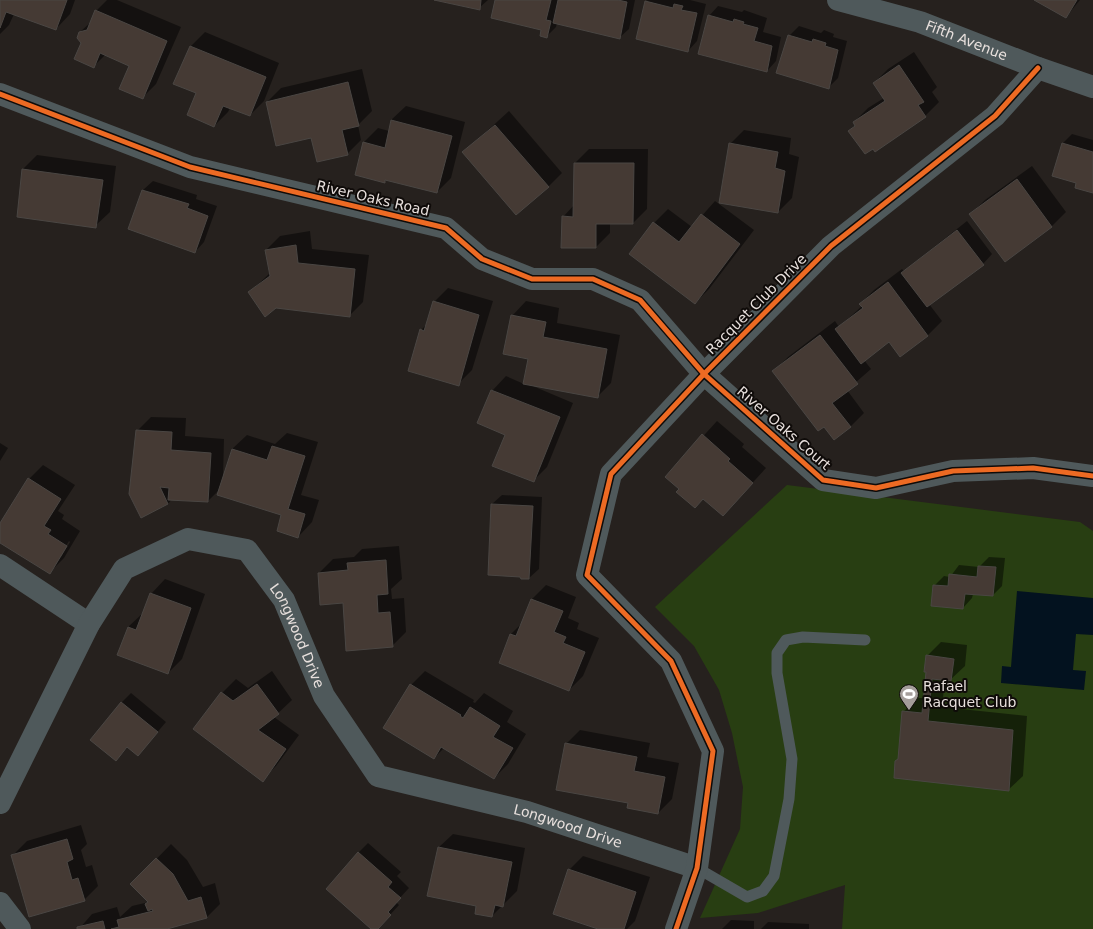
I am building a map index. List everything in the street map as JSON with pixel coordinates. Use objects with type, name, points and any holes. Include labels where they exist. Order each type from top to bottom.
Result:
[{"type":"street","name":"Fifth Avenue","points":[[838,0],[920,22],[1038,68],[1093,87]]},
{"type":"street","name":"Racquet Club Drive","points":[[676,929],[697,868],[713,751],[671,661],[587,575],[610,474],[704,374],[831,246],[994,116],[1038,68]]},
{"type":"street","name":"River Oaks Road","points":[[0,94],[190,167],[446,228],[482,259],[532,279],[593,279],[640,300],[704,374]]},
{"type":"street","name":"River Oaks Court","points":[[704,374],[823,480],[876,488],[953,471],[1033,468],[1093,476]]},
{"type":"street","name":"Longwood Drive","points":[[0,803],[89,624],[124,569],[188,539],[247,550],[284,600],[324,696],[378,776],[527,812],[697,868]]},
{"type":"street","points":[[0,565],[89,624]]},
{"type":"street","points":[[0,903],[20,929]]},
{"type":"lane","points":[[697,868],[747,897],[763,891],[774,876],[789,799],[792,759],[777,673],[777,652],[786,640],[802,637],[865,640]]},
{"type":"green space","name":"Rafael Racquet Club","points":[[787,485],[1080,522],[1093,531],[1093,929],[842,929],[845,885],[758,913],[700,918],[740,829],[743,787],[732,733],[719,690],[694,646],[655,607]]},
{"type":"water","points":[[1017,591],[1093,598],[1093,635],[1076,634],[1073,670],[1086,671],[1084,690],[1001,683],[1002,666],[1011,667]]},
{"type":"building","points":[[0,0],[67,0],[56,30],[6,12],[0,28]]},
{"type":"building","points":[[434,0],[481,0],[480,10]]},
{"type":"building","points":[[495,0],[551,0],[546,20],[551,21],[547,38],[540,36],[541,30],[491,18]]},
{"type":"building","points":[[558,0],[618,0],[627,2],[620,39],[553,23]]},
{"type":"building","points":[[1034,0],[1077,0],[1066,18]]},
{"type":"building","points":[[645,1],[673,8],[674,4],[683,6],[681,10],[697,13],[688,52],[636,39]]},
{"type":"building","points":[[95,10],[167,41],[143,99],[119,89],[129,66],[100,53],[94,68],[74,59],[81,43],[77,38],[79,32],[87,30]]},
{"type":"building","points":[[708,15],[733,22],[734,19],[744,22],[743,24],[758,28],[754,41],[772,46],[767,72],[698,54]]},
{"type":"building","points":[[788,35],[812,42],[813,39],[826,43],[825,46],[838,50],[829,89],[776,73]]},
{"type":"building","points":[[190,46],[266,77],[250,116],[223,106],[214,127],[187,115],[196,93],[173,84]]},
{"type":"building","points":[[899,65],[924,102],[918,105],[926,117],[875,152],[873,149],[865,154],[848,131],[855,126],[853,122],[885,101],[873,83]]},
{"type":"building","points":[[348,82],[359,126],[342,130],[348,155],[317,162],[311,138],[276,146],[266,102]]},
{"type":"building","points":[[391,120],[452,136],[437,193],[385,180],[385,183],[355,175],[363,142],[385,148]]},
{"type":"building","points":[[495,125],[549,187],[516,215],[462,152]]},
{"type":"building","points":[[729,143],[778,152],[775,168],[785,171],[778,213],[719,203]]},
{"type":"building","points":[[1062,143],[1093,152],[1093,193],[1075,188],[1076,183],[1052,176]]},
{"type":"building","points":[[574,163],[634,163],[633,224],[596,224],[596,248],[561,248],[562,216],[573,217]]},
{"type":"building","points":[[22,169],[103,180],[96,228],[17,217]]},
{"type":"building","points":[[1017,179],[1052,227],[1005,262],[969,214]]},
{"type":"building","points":[[142,190],[189,204],[187,208],[208,216],[195,253],[128,229]]},
{"type":"building","points":[[701,214],[740,244],[695,304],[629,254],[653,222],[679,242]]},
{"type":"building","points":[[957,230],[984,265],[927,307],[901,273]]},
{"type":"building","points":[[296,245],[298,263],[355,269],[350,317],[276,308],[265,317],[248,292],[270,276],[265,250]]},
{"type":"building","points":[[888,282],[928,336],[900,357],[889,342],[861,364],[835,329],[863,308],[859,304]]},
{"type":"building","points":[[433,301],[479,315],[459,386],[408,371],[420,329],[424,331]]},
{"type":"building","points":[[511,315],[546,322],[543,337],[607,349],[598,398],[523,384],[528,359],[503,354]]},
{"type":"building","points":[[820,335],[858,384],[832,403],[851,427],[834,440],[824,427],[818,431],[772,371]]},
{"type":"building","points":[[491,390],[560,417],[534,482],[492,466],[505,435],[477,423]]},
{"type":"building","points":[[136,430],[172,432],[171,450],[211,453],[208,502],[168,500],[169,488],[160,487],[168,504],[141,518],[129,494]]},
{"type":"building","points":[[702,434],[730,459],[728,461],[753,483],[723,516],[703,499],[695,508],[676,492],[679,489],[665,477]]},
{"type":"building","points":[[272,446],[305,456],[288,509],[305,514],[298,538],[277,531],[281,515],[217,495],[232,449],[267,460]]},
{"type":"building","points":[[28,478],[61,499],[44,526],[51,530],[48,534],[67,546],[50,574],[0,543],[0,523]]},
{"type":"building","points":[[491,504],[533,506],[529,579],[488,575]]},
{"type":"building","points":[[386,560],[388,594],[377,595],[378,613],[390,612],[393,647],[346,651],[343,603],[320,605],[318,573],[348,570],[347,563]]},
{"type":"building","points":[[978,566],[996,567],[993,596],[965,594],[963,609],[931,606],[933,585],[948,586],[949,574],[977,577]]},
{"type":"building","points":[[150,593],[191,608],[168,674],[117,655],[128,627],[136,630]]},
{"type":"building","points":[[531,599],[563,611],[554,632],[566,637],[563,643],[585,652],[569,691],[499,663],[510,634],[516,636]]},
{"type":"building","points":[[926,655],[954,659],[951,681],[932,679],[928,721],[1013,730],[1009,791],[894,778],[895,761],[898,759],[902,711],[922,713]]},
{"type":"building","points":[[257,684],[279,714],[258,730],[286,749],[263,782],[193,729],[221,692],[233,701]]},
{"type":"building","points":[[410,684],[461,715],[460,716],[463,718],[470,707],[500,726],[493,737],[513,748],[494,779],[441,747],[434,759],[383,728]]},
{"type":"building","points":[[121,702],[158,732],[138,756],[127,747],[116,761],[90,740]]},
{"type":"building","points":[[565,743],[637,757],[634,771],[665,777],[658,814],[627,808],[628,803],[556,790]]},
{"type":"building","points":[[67,839],[73,859],[67,862],[72,880],[78,878],[85,901],[29,917],[11,855]]},
{"type":"building","points":[[438,847],[512,862],[503,907],[495,905],[492,917],[475,914],[476,906],[427,896]]},
{"type":"building","points":[[358,852],[392,882],[388,887],[401,898],[388,912],[391,915],[378,929],[371,929],[326,889]]},
{"type":"building","points":[[156,858],[173,874],[188,901],[201,897],[207,918],[167,929],[111,929],[119,927],[117,920],[153,911],[152,909],[148,911],[145,904],[148,902],[130,884]]},
{"type":"building","points":[[568,869],[636,892],[624,929],[598,929],[553,914]]},
{"type":"building","points":[[103,921],[105,929],[77,929],[77,927]]},
{"type":"cycle path","points":[[676,929],[697,868],[713,751],[671,661],[587,575],[611,474],[704,374],[831,246],[995,116],[1038,68]]},
{"type":"cycle path","points":[[0,94],[190,167],[446,228],[482,259],[532,279],[593,279],[640,300],[704,374],[823,480],[876,488],[953,471],[1033,468],[1093,476]]},
{"type":"place","name":"Rafael Racquet Club","points":[[909,711]]}]
